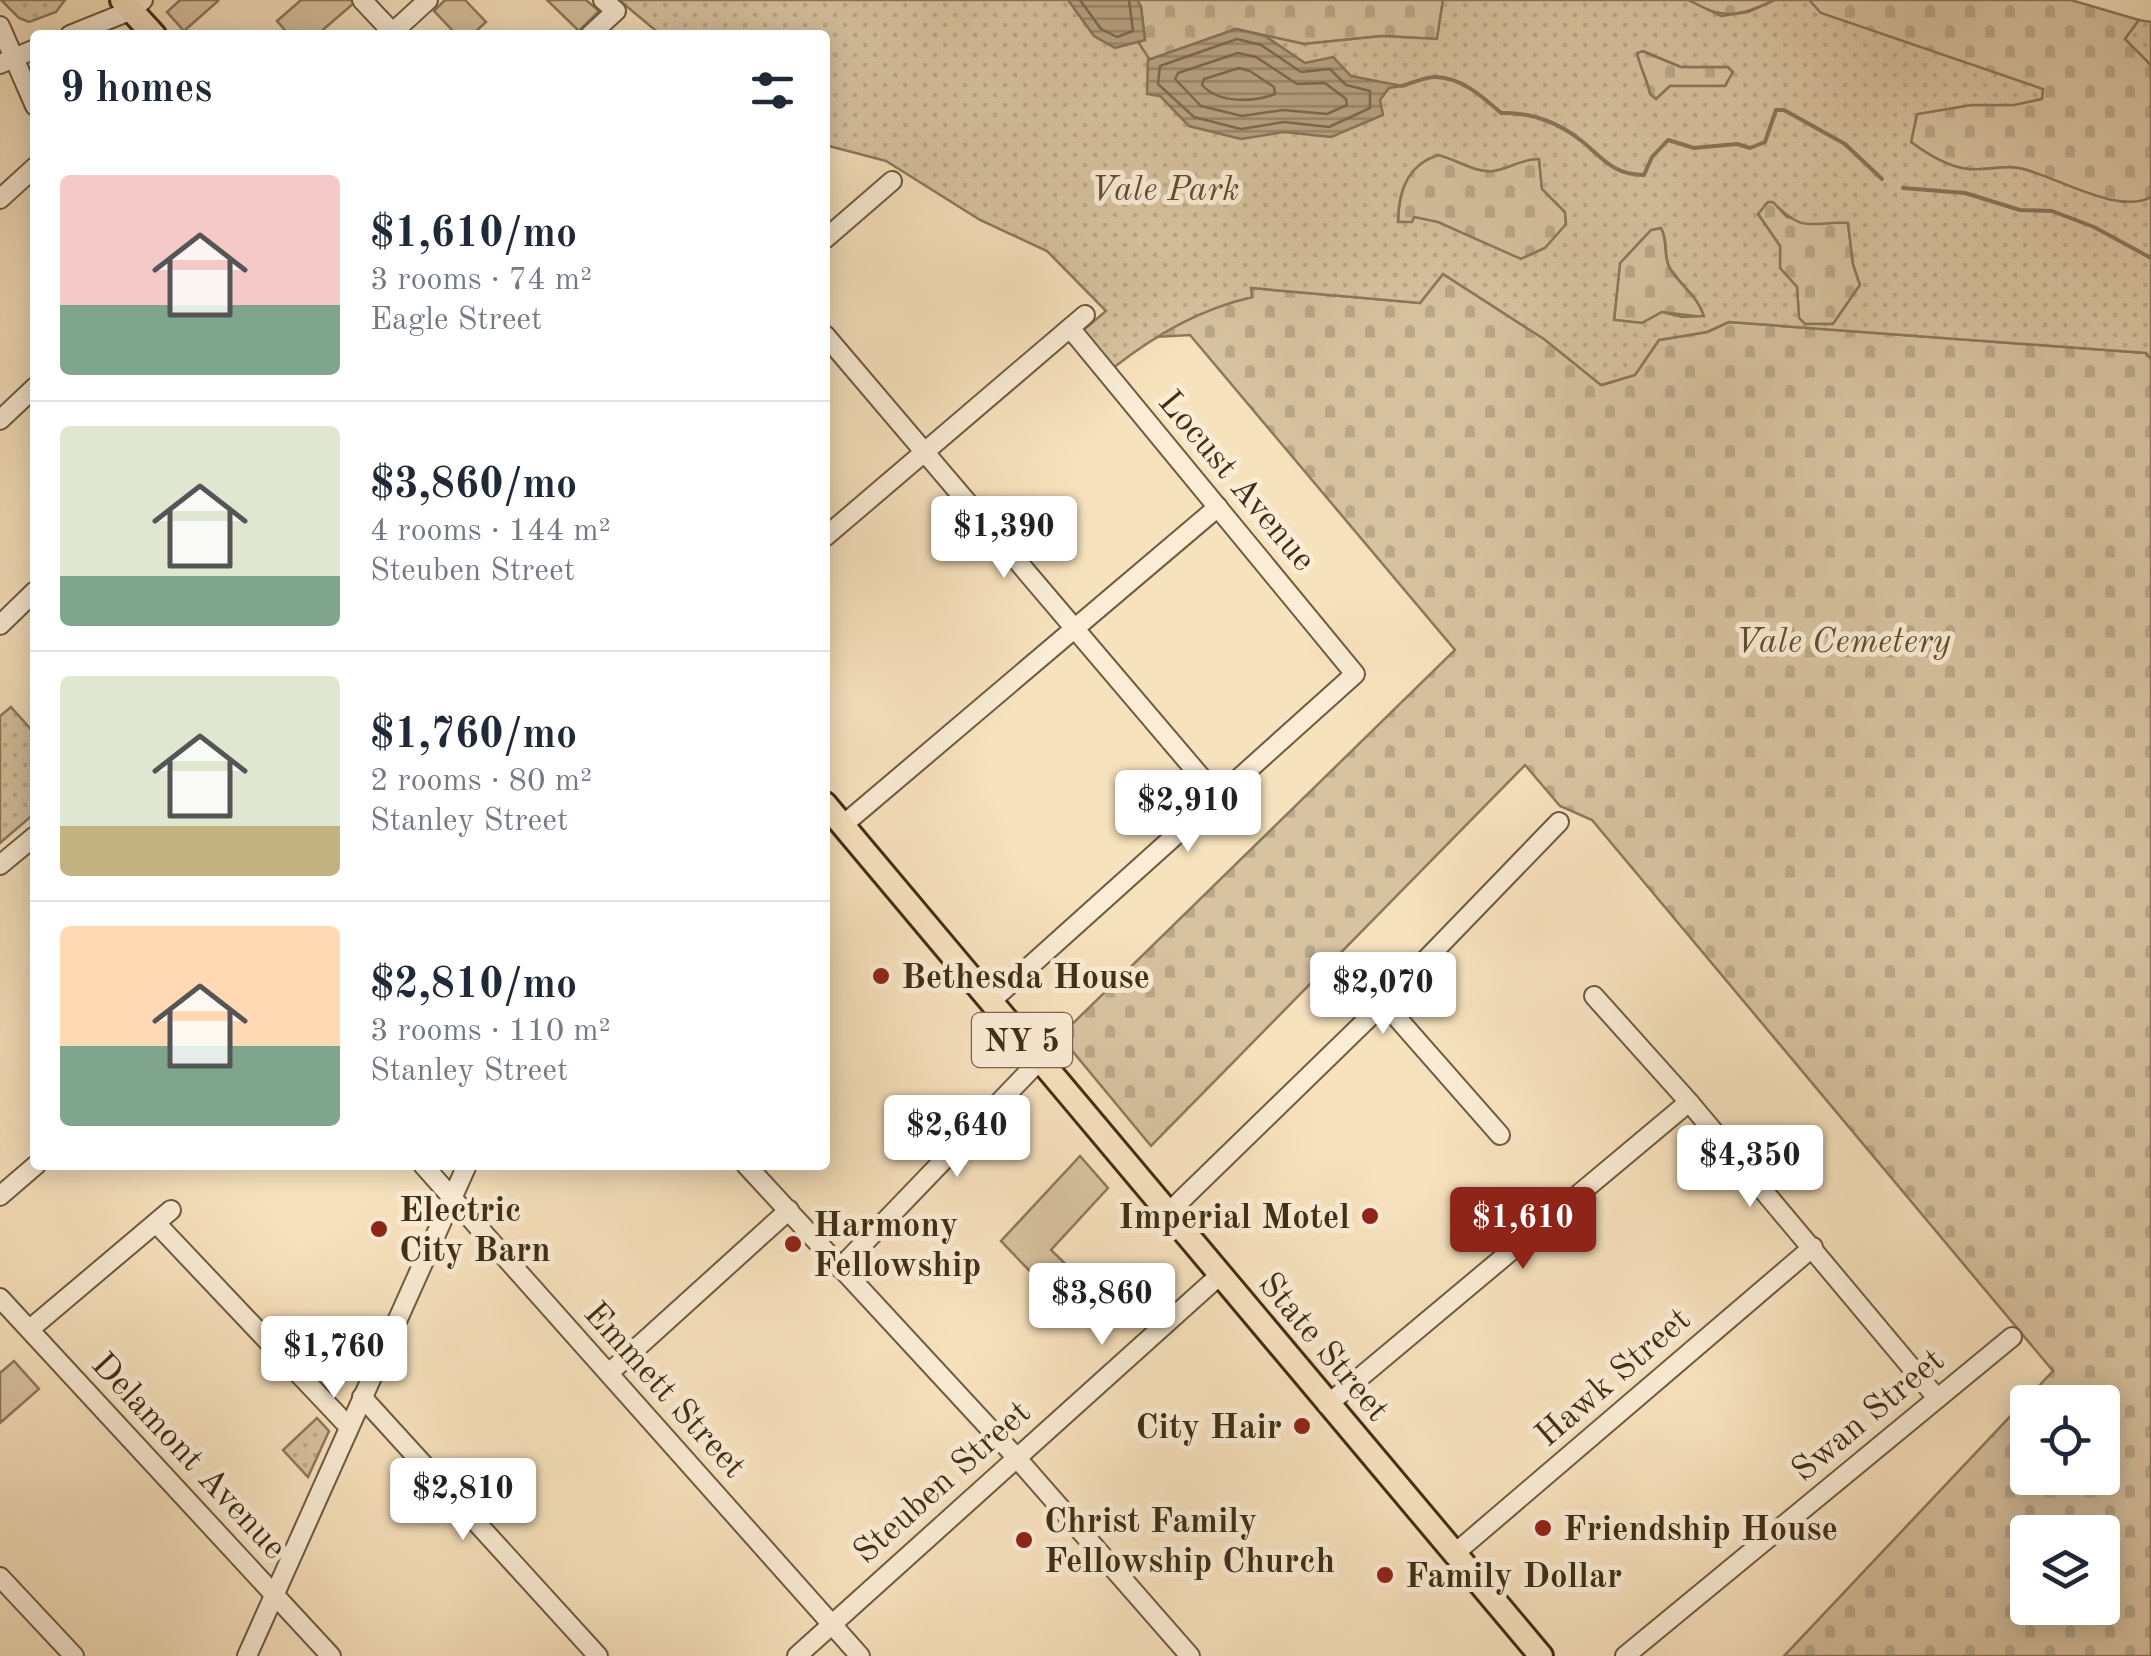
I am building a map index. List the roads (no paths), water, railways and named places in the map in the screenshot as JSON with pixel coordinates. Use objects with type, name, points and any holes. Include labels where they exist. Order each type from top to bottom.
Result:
[{"type":"main road","points":[[133,3],[151,30]]},
{"type":"main road","name":"State Street","points":[[830,810],[1540,1656]]},
{"type":"street","points":[[362,0],[390,30]]},
{"type":"street","points":[[398,30],[428,0]]},
{"type":"street","points":[[80,30],[133,3]]},
{"type":"street","points":[[593,30],[609,5]]},
{"type":"street","points":[[0,26],[7,60],[30,98]]},
{"type":"street","points":[[0,199],[30,172]]},
{"type":"street","points":[[830,235],[892,181]]},
{"type":"street","points":[[830,533],[1085,315]]},
{"type":"street","name":"Locust Avenue","points":[[1070,328],[1355,674],[1218,796]]},
{"type":"street","points":[[830,341],[1218,796],[990,1002]]},
{"type":"street","points":[[0,420],[30,392]]},
{"type":"street","points":[[843,825],[1218,507]]},
{"type":"street","points":[[0,625],[30,597]]},
{"type":"street","points":[[1168,1213],[1384,1003],[1559,822]]},
{"type":"street","points":[[0,865],[30,840]]},
{"type":"street","points":[[1594,996],[1813,1247],[1937,1398]]},
{"type":"street","points":[[1384,1003],[1500,1135]]},
{"type":"street","points":[[840,1268],[1039,1060]]},
{"type":"street","points":[[1327,1406],[1689,1102]]},
{"type":"street","points":[[0,1196],[30,1170]]},
{"type":"street","name":"Emmett Street","points":[[427,1170],[860,1656]]},
{"type":"street","points":[[247,1656],[465,1170]]},
{"type":"street","points":[[751,1170],[1015,1456],[1190,1656]]},
{"type":"street","points":[[30,1329],[171,1210]]},
{"type":"street","points":[[610,1374],[788,1210]]},
{"type":"street","points":[[156,1223],[348,1426]]},
{"type":"street","name":"Hawk Street","points":[[1454,1554],[1813,1247]]},
{"type":"street","name":"Steuben Street","points":[[797,1656],[1220,1275]]},
{"type":"street","name":"Delamont Avenue","points":[[0,1298],[331,1656]]},
{"type":"street","name":"Swan Street","points":[[1624,1656],[2012,1337]]},
{"type":"street","points":[[362,1397],[598,1656]]},
{"type":"street","points":[[0,1577],[74,1656]]},
{"type":"water","points":[[1068,0],[1137,0],[1145,40],[1115,48],[1094,36]]},
{"type":"water","points":[[1236,29],[1265,36],[1305,63],[1333,57],[1351,76],[1402,86],[1389,88],[1380,100],[1383,115],[1331,137],[1284,132],[1241,139],[1189,126],[1160,96],[1147,94],[1148,60]]},
{"type":"waterway","points":[[1402,86],[1431,77],[1454,80],[1501,113],[1523,114],[1555,124],[1617,169],[1644,175],[1652,157],[1668,140],[1694,148],[1737,144],[1750,148],[1765,142],[1776,110],[1784,110],[1845,144],[1882,179]]},
{"type":"waterway","points":[[1903,188],[1965,193],[2020,210],[2052,211],[2094,227],[2151,258]]},
{"type":"place","name":"Bethesda House","points":[[881,976]]},
{"type":"place","name":"Imperial Motel","points":[[1370,1216]]},
{"type":"place","name":"Electric City Barn","points":[[379,1229]]},
{"type":"place","name":"Harmony Fellowship","points":[[793,1244]]},
{"type":"place","name":"City Hair","points":[[1302,1426]]},
{"type":"place","name":"Friendship House","points":[[1543,1528]]},
{"type":"place","name":"Christ Family Fellowship Church","points":[[1024,1540]]},
{"type":"place","name":"Family Dollar","points":[[1385,1575]]},
{"type":"park label","name":"Vale Park","points":[[1165,188]]},
{"type":"park label","name":"Vale Cemetery","points":[[1843,640]]}]
